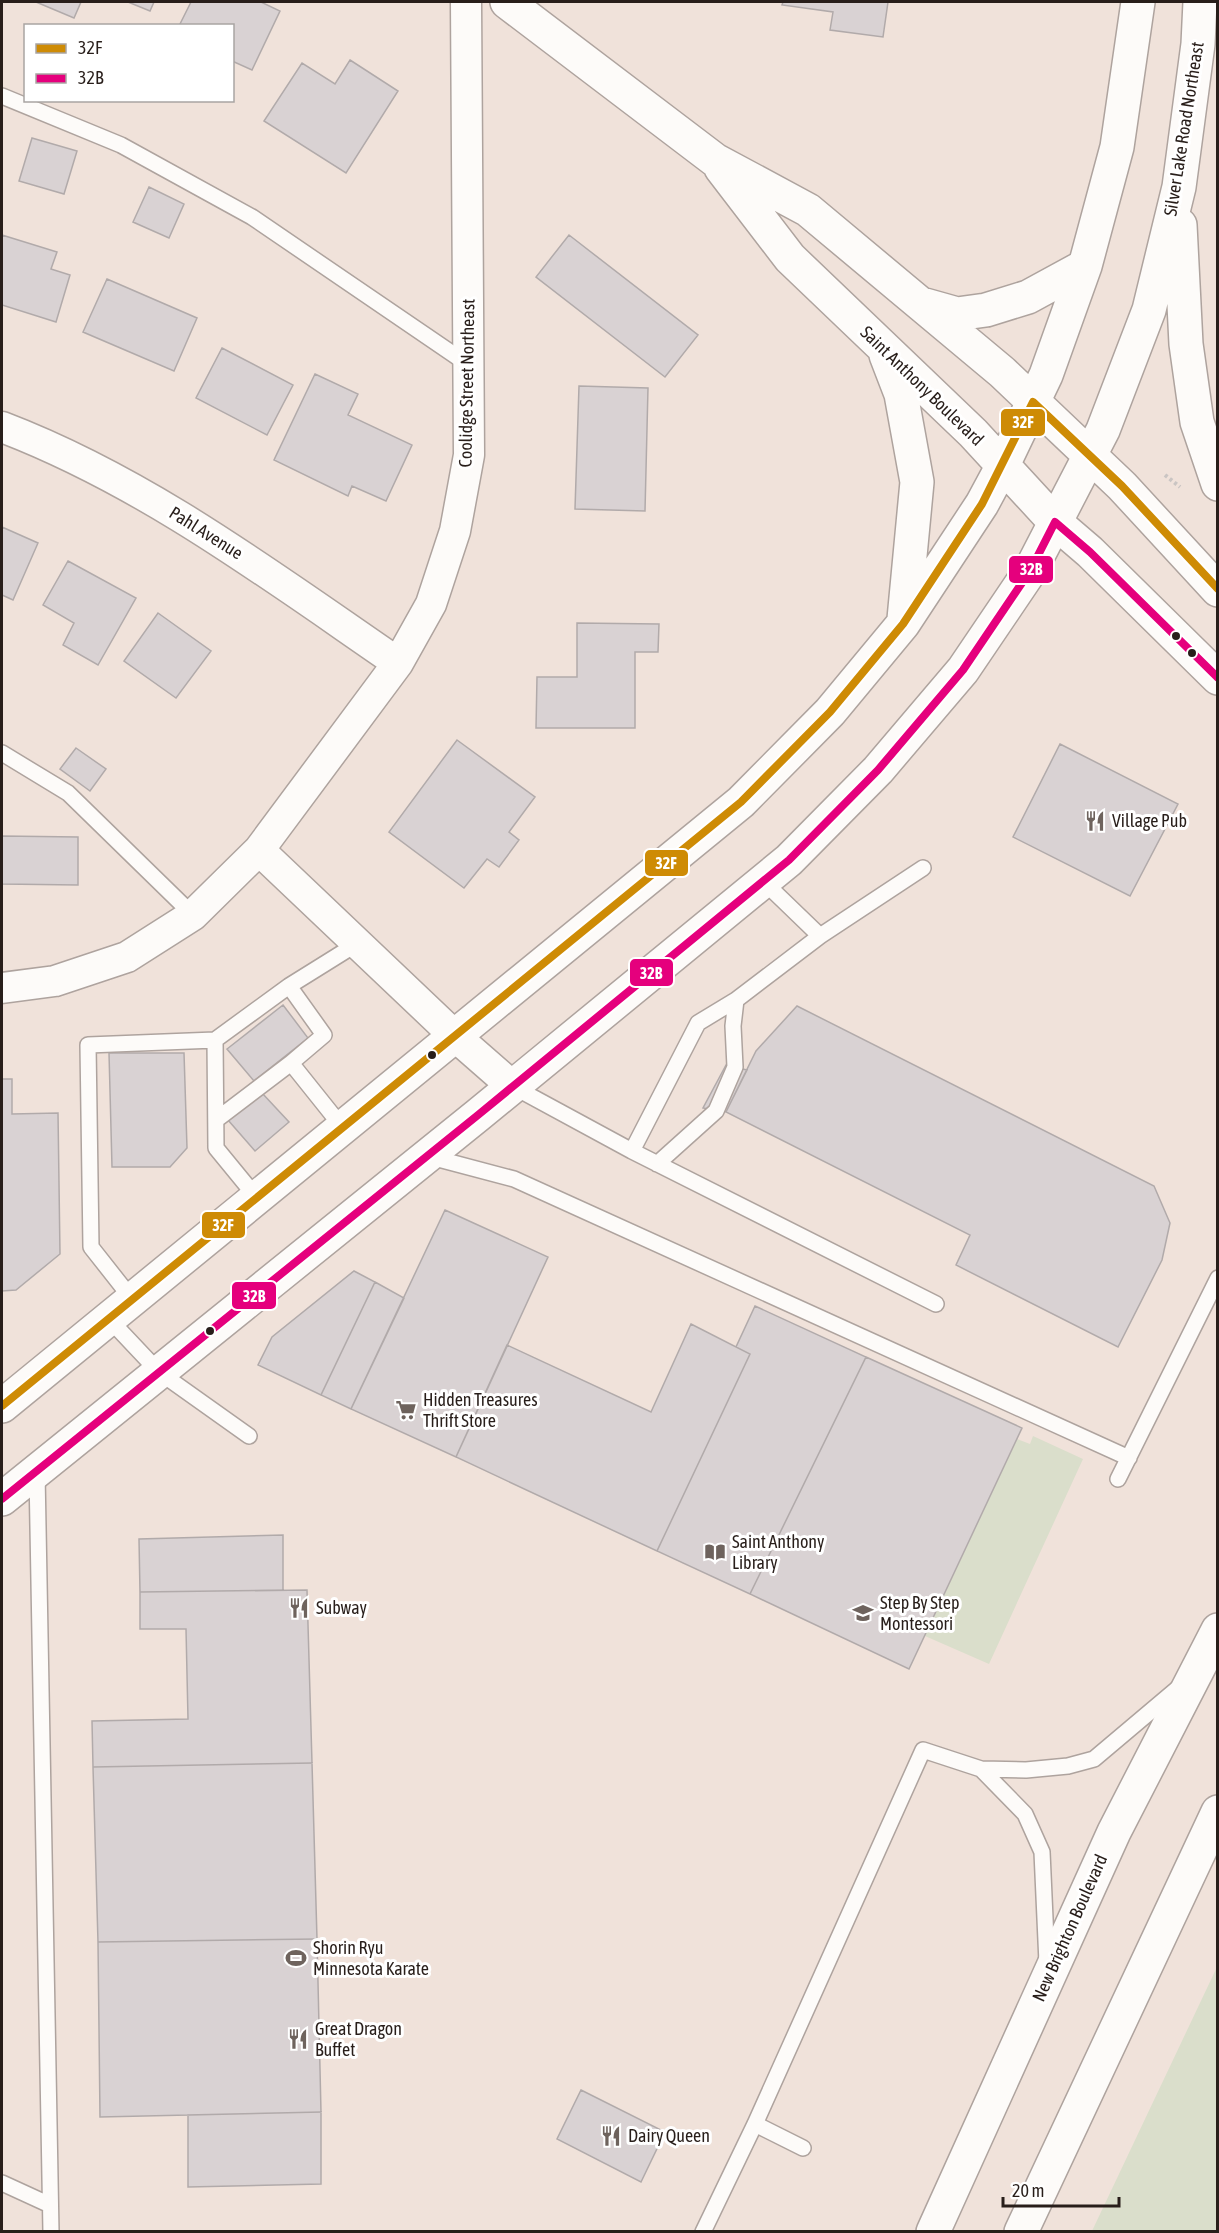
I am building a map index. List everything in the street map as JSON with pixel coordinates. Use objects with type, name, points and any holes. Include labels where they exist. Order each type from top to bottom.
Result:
[{"type":"main road","name":"Saint Anthony Boulevard","points":[[507,2],[715,160],[808,210],[1002,372],[1122,486],[1218,590]]},
{"type":"main road","points":[[9,1393],[120,1309],[741,802],[830,712],[903,624],[982,504],[1046,375],[1085,266],[1117,147],[1138,2]]},
{"type":"main road","name":"Silver Lake Road Northeast","points":[[2,1499],[789,860],[878,770],[963,670],[1030,572],[1103,430],[1149,310],[1179,187],[1198,44],[1200,2]]},
{"type":"main road","name":"Saint Anthony Boulevard","points":[[715,160],[790,258],[973,433],[1055,522],[1090,552],[1218,678]]},
{"type":"main road","points":[[1179,187],[1186,344],[1197,422],[1218,484]]},
{"type":"main road","points":[[920,303],[957,314],[986,310],[1028,297],[1085,266]]},
{"type":"main road","points":[[883,348],[901,394],[917,482],[903,624]]},
{"type":"main road","name":"New Brighton Boulevard","points":[[933,2232],[1114,1832],[1218,1630]]},
{"type":"main road","points":[[1020,2232],[1218,1812]]},
{"type":"street","name":"Coolidge Street Northeast","points":[[2,988],[55,981],[127,957],[193,915],[259,850],[398,663],[431,604],[455,531],[470,455],[466,2]]},
{"type":"street","name":"Pahl Avenue","points":[[2,427],[31,438],[145,494],[252,562],[398,663]]},
{"type":"street","points":[[259,850],[512,1086]]},
{"type":"lane","points":[[2,96],[122,145],[252,217],[469,365]]},
{"type":"lane","points":[[2,753],[68,793],[193,915]]},
{"type":"lane","points":[[632,1151],[698,1023],[736,1000],[820,936],[923,868]]},
{"type":"lane","points":[[763,881],[820,936]]},
{"type":"lane","points":[[249,1436],[159,1372],[120,1309],[91,1247],[88,1046],[215,1040],[289,986],[358,943]]},
{"type":"lane","points":[[216,1120],[324,1035],[289,986]]},
{"type":"lane","points":[[657,1164],[716,1111],[735,1067],[733,1026],[736,1000]]},
{"type":"lane","points":[[215,1040],[216,1148],[257,1198]]},
{"type":"lane","points":[[291,1063],[343,1128]]},
{"type":"lane","points":[[512,1086],[657,1164],[936,1304]]},
{"type":"lane","points":[[426,1156],[514,1179],[1129,1458]]},
{"type":"lane","points":[[1118,1479],[1218,1278]]},
{"type":"lane","points":[[37,1470],[51,2232]]},
{"type":"lane","points":[[703,2232],[755,2124],[923,1750],[981,1769],[1047,1768],[1068,1766],[1094,1759],[1195,1673]]},
{"type":"lane","points":[[981,1769],[1025,1814],[1042,1852],[1048,1976]]},
{"type":"lane","points":[[755,2124],[803,2148]]},
{"type":"lane","points":[[2,2183],[50,2205]]},
{"type":"green space","points":[[1033,1436],[1083,1459],[989,1664],[925,1636],[1017,1439],[1030,1444]]},
{"type":"green space","points":[[1217,1967],[1217,2231],[1092,2231]]},
{"type":"building","points":[[36,2],[81,2],[74,18]]},
{"type":"building","points":[[128,2],[154,2],[150,11]]},
{"type":"building","points":[[191,2],[261,2],[280,11],[252,70],[234,62],[234,24],[180,24]]},
{"type":"building","points":[[783,2],[888,2],[883,37],[830,30],[833,12],[782,5]]},
{"type":"building","points":[[350,60],[398,91],[346,173],[264,121],[302,63],[335,84]]},
{"type":"building","points":[[32,138],[77,151],[64,194],[19,181]]},
{"type":"building","points":[[149,187],[184,204],[169,238],[133,222]]},
{"type":"building","points":[[2,235],[57,252],[51,269],[70,275],[56,322],[2,305]]},
{"type":"building","points":[[569,235],[698,335],[665,377],[536,277]]},
{"type":"building","points":[[107,279],[197,318],[174,371],[83,332]]},
{"type":"building","points":[[222,348],[293,385],[267,435],[196,398]]},
{"type":"building","points":[[315,374],[358,394],[348,415],[412,445],[386,501],[352,486],[348,496],[274,460]]},
{"type":"building","points":[[579,386],[648,388],[645,511],[575,509]]},
{"type":"building","points":[[2,527],[38,543],[13,600],[2,595]]},
{"type":"building","points":[[68,561],[136,598],[98,665],[63,645],[74,623],[43,605]]},
{"type":"building","points":[[158,613],[211,651],[176,698],[124,661]]},
{"type":"building","points":[[577,623],[659,624],[658,652],[635,652],[635,728],[536,728],[537,677],[577,677]]},
{"type":"building","points":[[457,740],[535,797],[509,832],[519,840],[499,867],[487,859],[464,888],[389,832]]},
{"type":"building","name":"Village Pub","points":[[1060,744],[1178,804],[1130,896],[1013,837]]},
{"type":"building","points":[[76,748],[106,769],[90,791],[60,769]]},
{"type":"building","points":[[2,836],[78,837],[78,885],[2,884]]},
{"type":"building","points":[[283,1005],[308,1038],[254,1081],[227,1049]]},
{"type":"building","points":[[797,1006],[1154,1186],[1170,1223],[1162,1260],[1118,1347],[956,1265],[970,1235],[726,1112],[756,1051]]},
{"type":"building","points":[[109,1053],[184,1053],[187,1148],[170,1167],[112,1167]]},
{"type":"building","points":[[726,1065],[747,1070],[726,1112],[703,1108]]},
{"type":"building","points":[[2,1079],[12,1079],[12,1114],[58,1113],[60,1254],[16,1290],[2,1291]]},
{"type":"building","points":[[262,1093],[289,1122],[255,1151],[228,1120]]},
{"type":"building","points":[[445,1210],[548,1257],[456,1457],[351,1409]]},
{"type":"building","points":[[354,1271],[375,1282],[321,1395],[258,1365],[272,1337]]},
{"type":"building","points":[[375,1282],[404,1298],[351,1409],[321,1395]]},
{"type":"building","points":[[755,1306],[866,1357],[750,1594],[657,1551],[750,1354],[736,1347]]},
{"type":"building","points":[[691,1324],[750,1354],[657,1551],[456,1457],[507,1345],[651,1412]]},
{"type":"building","points":[[866,1357],[1022,1428],[909,1669],[750,1594]]},
{"type":"building","points":[[283,1535],[283,1590],[140,1592],[139,1539]]},
{"type":"building","points":[[307,1590],[312,1763],[93,1767],[92,1721],[188,1719],[186,1629],[140,1629],[140,1592]]},
{"type":"building","points":[[312,1763],[317,1939],[98,1942],[93,1767]]},
{"type":"building","points":[[317,1939],[321,2112],[100,2117],[98,1942]]},
{"type":"building","name":"Dairy Queen","points":[[581,2090],[665,2132],[641,2182],[557,2139]]},
{"type":"building","points":[[321,2112],[321,2184],[188,2187],[188,2115]]},
{"type":"transit line","name":"32F","points":[[2,1406],[741,802],[830,712],[903,624],[982,504],[1033,402],[1122,486],[1218,589]]},
{"type":"transit line","name":"32B","points":[[2,1499],[478,1115],[789,860],[878,770],[963,670],[1030,571],[1055,522],[1090,552],[1218,678]]},
{"type":"place","name":"Village Pub","points":[[1095,821]]},
{"type":"place","name":"Hidden Treasures Thrift Store","points":[[406,1410]]},
{"type":"place","name":"Saint Anthony Library","points":[[715,1552]]},
{"type":"place","name":"Subway","points":[[299,1608]]},
{"type":"place","name":"Step By Step Montessori","points":[[863,1613]]},
{"type":"place","name":"Shorin Ryu Minnesota Karate","points":[[296,1958]]},
{"type":"place","name":"Great Dragon Buffet","points":[[298,2039]]},
{"type":"place","name":"Dairy Queen","points":[[611,2136]]}]
